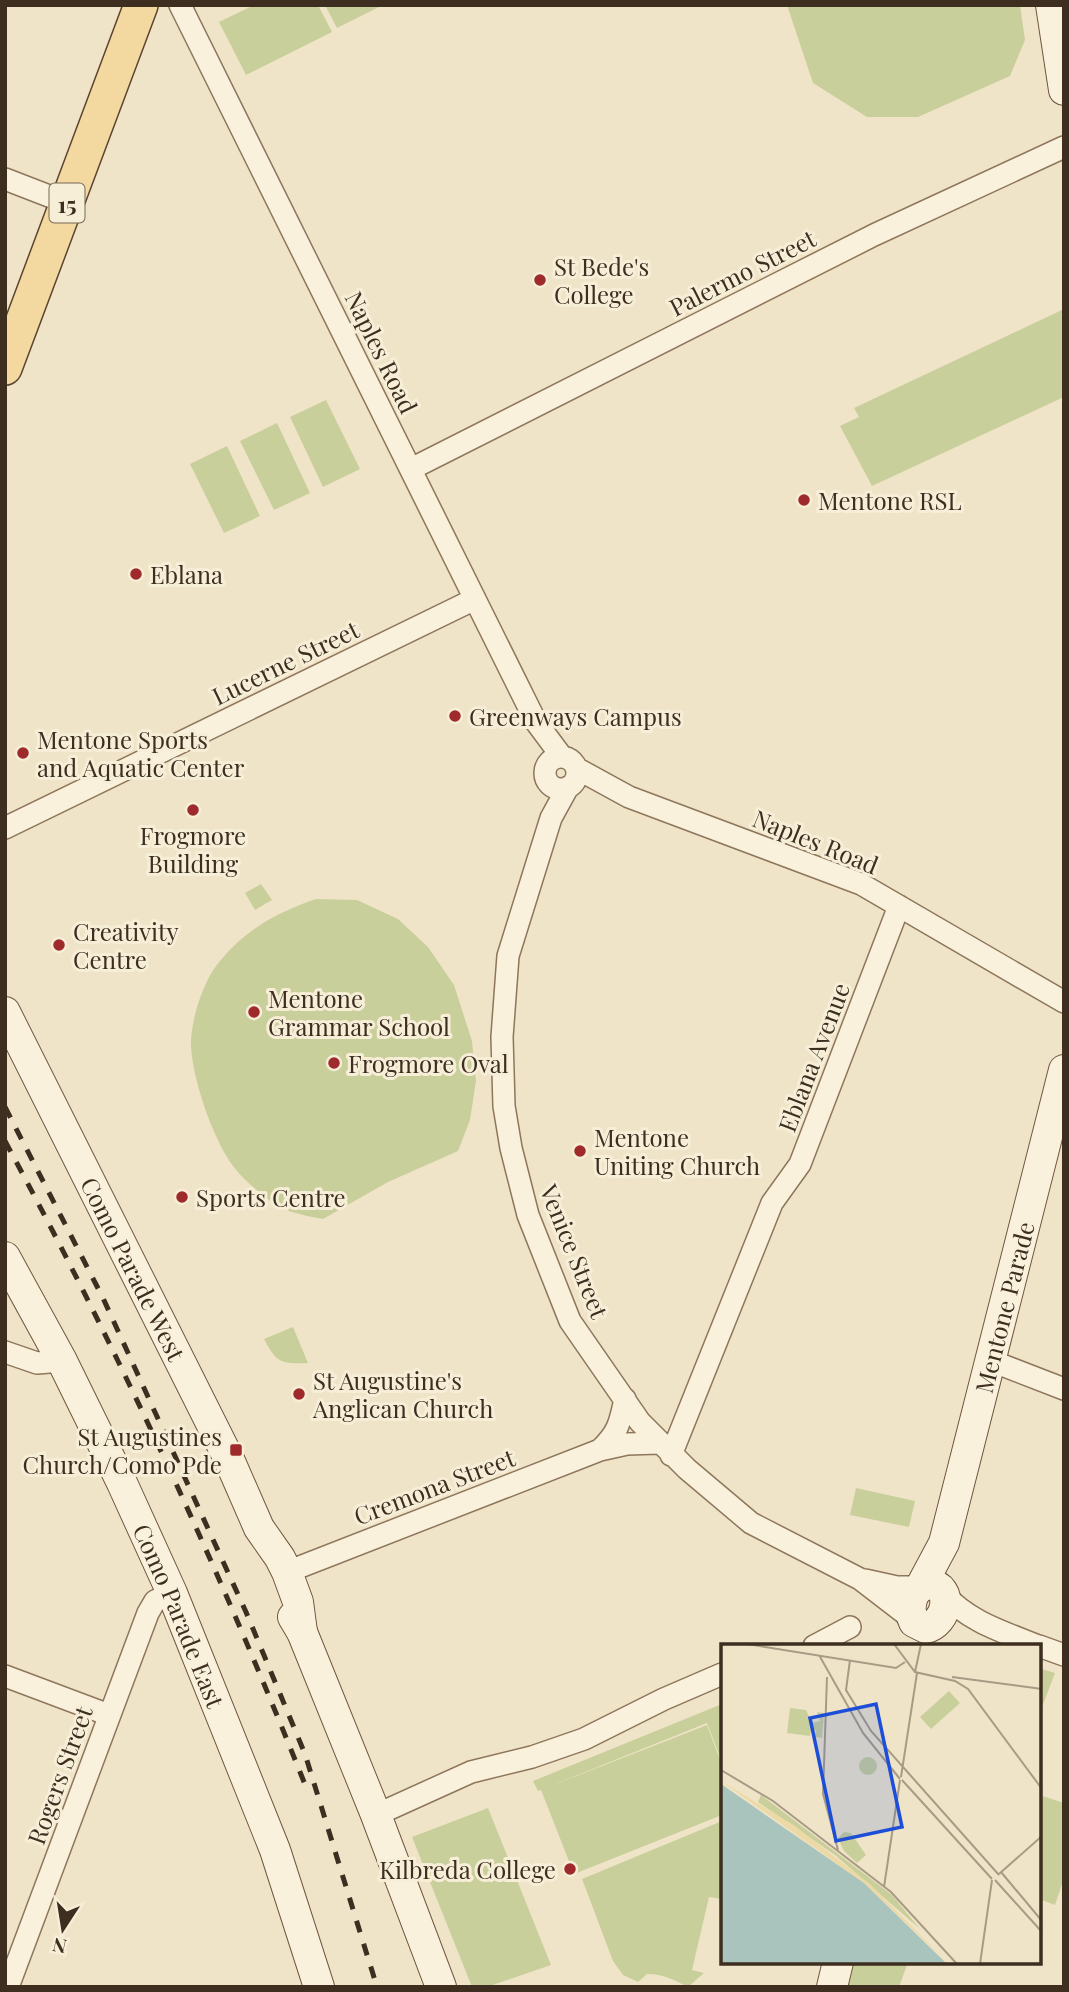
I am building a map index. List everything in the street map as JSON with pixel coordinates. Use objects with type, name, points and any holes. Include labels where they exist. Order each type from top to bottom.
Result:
[{"type":"main road","name":"15","points":[[5,368],[141,5]]},
{"type":"street","name":"Naples Road","points":[[180,5],[563,775],[613,790],[861,884],[1064,1002]]},
{"type":"street","points":[[1051,5],[1064,90]]},
{"type":"street","name":"Palermo Street","points":[[411,469],[874,235],[1064,147]]},
{"type":"street","points":[[5,179],[67,203]]},
{"type":"street","name":"Lucerne Street","points":[[5,828],[475,599]]},
{"type":"street","name":"Venice Street","points":[[563,775],[508,956],[502,1037],[504,1105],[511,1148],[528,1215],[569,1321],[640,1422],[665,1449],[751,1523],[860,1579],[922,1630]]},
{"type":"street","name":"Eblana Avenue","points":[[665,1449],[772,1203],[800,1164],[899,906]]},
{"type":"street","name":"Como Parade West","points":[[5,1012],[228,1457],[259,1528],[281,1558],[298,1602],[302,1632]]},
{"type":"street","name":"Mentone Parade","points":[[922,1630],[910,1612],[911,1602],[932,1590],[1064,1070]]},
{"type":"street","name":"Como Parade East","points":[[5,1257],[62,1361],[172,1593],[275,1850],[319,1987]]},
{"type":"street","points":[[5,1352],[37,1363],[62,1361]]},
{"type":"street","points":[[989,1360],[1064,1389]]},
{"type":"street","points":[[600,1450],[613,1437],[620,1424],[625,1399]]},
{"type":"street","name":"Cremona Street","points":[[286,1572],[600,1450],[620,1445],[665,1449]]},
{"type":"street","name":"Como Parade West","points":[[259,1528],[264,1560],[280,1596],[302,1632],[376,1815],[441,1987]]},
{"type":"street","name":"Venice Street","points":[[860,1579],[897,1587],[932,1590]]},
{"type":"street","points":[[932,1590],[986,1625],[1034,1644]]},
{"type":"street","name":"Rogers Street","points":[[8,1987],[151,1606],[155,1601],[172,1593]]},
{"type":"street","points":[[922,1630],[942,1623],[986,1625]]},
{"type":"street","points":[[818,1644],[849,1627]]},
{"type":"street","points":[[1041,1647],[1064,1655]]},
{"type":"street","points":[[376,1815],[471,1772],[584,1739],[664,1699],[721,1675]]},
{"type":"street","points":[[5,1676],[109,1715]]},
{"type":"street","points":[[832,1987],[838,1964]]},
{"type":"green space","points":[[254,5],[318,5],[332,32],[246,75],[219,22]]},
{"type":"green space","points":[[325,5],[383,5],[337,28]]},
{"type":"green space","points":[[787,5],[1020,5],[1025,40],[1010,76],[918,117],[867,117],[813,83]]},
{"type":"green space","points":[[1064,309],[1064,397],[872,486],[840,426],[859,417],[854,408]]},
{"type":"green space","points":[[326,400],[360,469],[323,487],[290,417]]},
{"type":"green space","points":[[277,423],[310,493],[274,510],[240,441]]},
{"type":"green space","points":[[227,446],[260,516],[224,533],[190,464]]},
{"type":"green space","points":[[261,884],[272,900],[255,910],[245,893]]},
{"type":"green space","name":"Frogmore Oval","points":[[316,899],[357,900],[398,919],[428,947],[454,985],[472,1041],[476,1081],[470,1120],[458,1151],[388,1182],[323,1219],[292,1212],[277,1205],[252,1186],[233,1166],[218,1141],[205,1109],[191,1047],[195,1016],[202,994],[211,974],[226,954],[249,933],[273,917]]},
{"type":"green space","points":[[293,1327],[308,1363],[280,1360],[272,1353],[264,1339]]},
{"type":"green space","points":[[856,1488],[915,1501],[909,1527],[850,1515]]},
{"type":"green space","points":[[1041,1669],[1055,1673],[1041,1710]]},
{"type":"green space","points":[[721,1704],[721,1759],[707,1723],[543,1789],[707,1725],[721,1762],[721,1815],[574,1874],[541,1790],[538,1791],[533,1781]]},
{"type":"green space","points":[[1041,1796],[1064,1803],[1064,1878],[1055,1905],[1041,1900]]},
{"type":"green space","points":[[488,1808],[551,1965],[487,1987],[472,1987],[412,1837]]},
{"type":"green space","points":[[721,1821],[721,1899],[709,1897],[692,1970],[704,1973],[688,1987],[659,1975],[647,1974],[638,1982],[623,1975],[613,1961],[582,1879]]},
{"type":"green space","points":[[851,1964],[907,1964],[899,1987],[845,1987]]},
{"type":"railway","points":[[5,1107],[103,1298],[246,1612],[305,1754],[377,1987]]},
{"type":"railway","points":[[5,1141],[87,1299],[165,1460],[238,1622],[306,1787]]},
{"type":"place","name":"St Bede's College","points":[[540,280]]},
{"type":"place","name":"Mentone RSL","points":[[804,500]]},
{"type":"place","name":"Eblana","points":[[136,574]]},
{"type":"place","name":"Greenways Campus","points":[[455,716]]},
{"type":"place","name":"Mentone Sports and Aquatic Center","points":[[23,753]]},
{"type":"place","name":"Frogmore Building","points":[[193,810]]},
{"type":"place","name":"Creativity Centre","points":[[59,945]]},
{"type":"place","name":"Mentone Grammar School","points":[[254,1012]]},
{"type":"place","name":"Frogmore Oval","points":[[334,1063]]},
{"type":"place","name":"Mentone Uniting Church","points":[[580,1151]]},
{"type":"place","name":"Sports Centre","points":[[182,1197]]},
{"type":"place","name":"St Augustine's Anglican Church","points":[[299,1394]]},
{"type":"place","name":"St Augustines Church/Como Pde","points":[[236,1450]]},
{"type":"place","name":"Kilbreda College","points":[[570,1869]]}]
